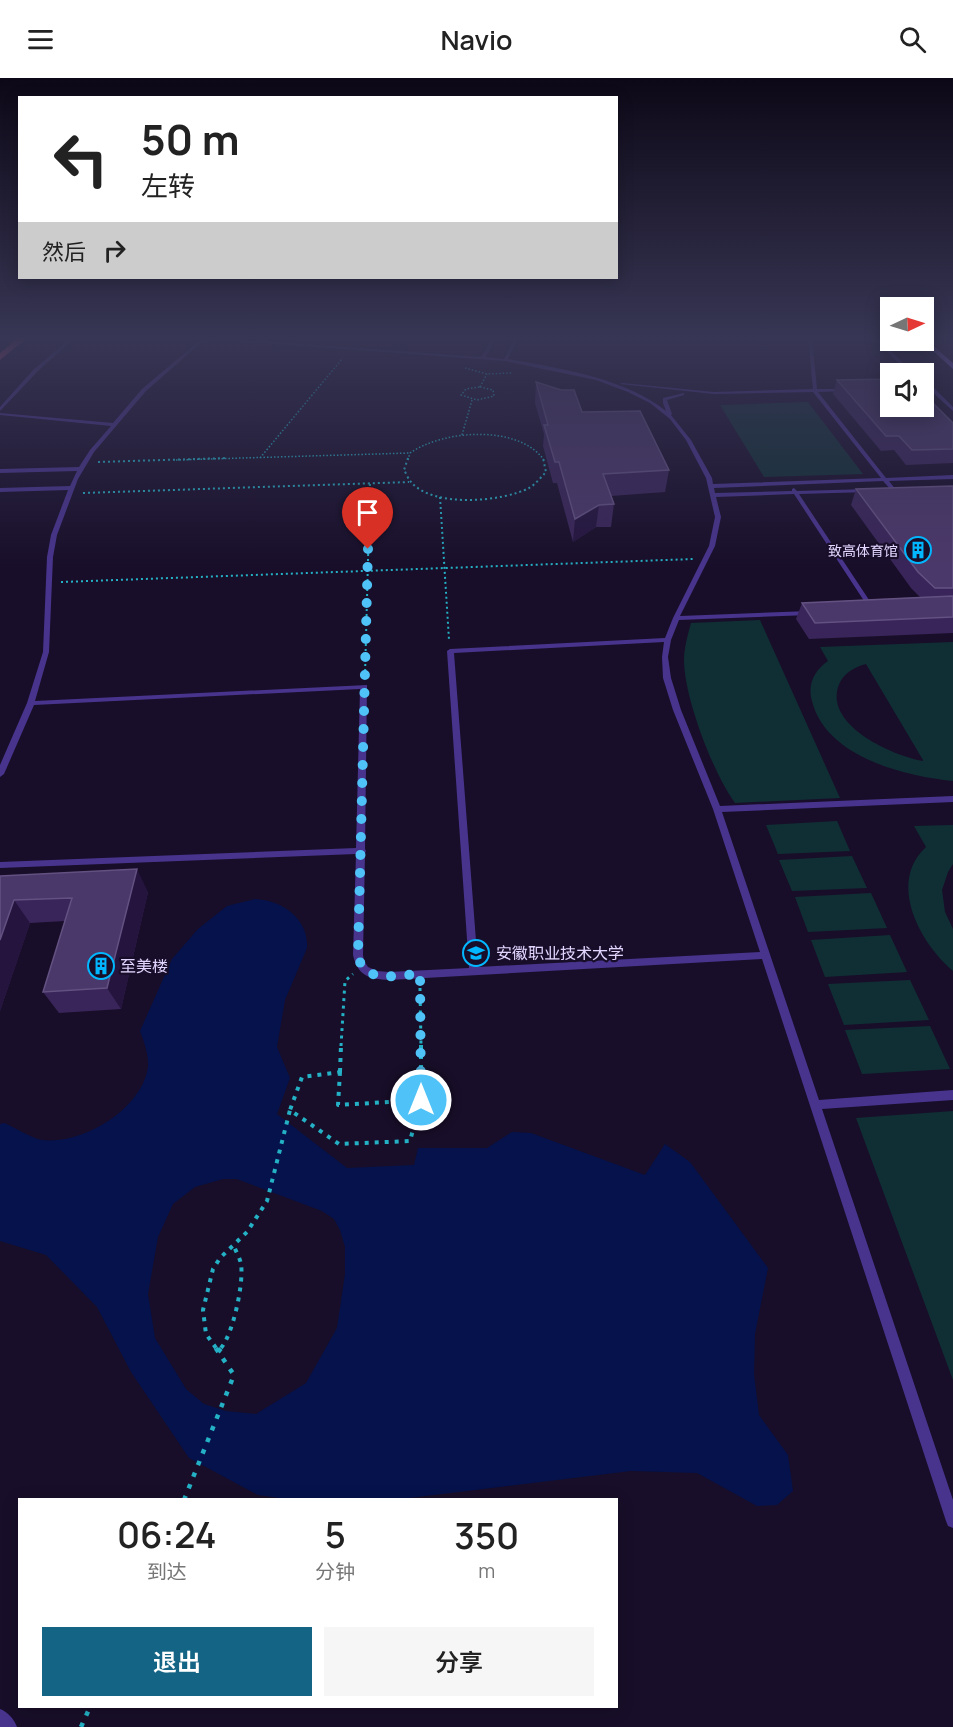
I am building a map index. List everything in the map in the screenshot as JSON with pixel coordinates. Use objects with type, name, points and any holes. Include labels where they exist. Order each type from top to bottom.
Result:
[{"type":"lane","points":[[17,414],[114,425]]},
{"type":"lane","points":[[0,774],[31,703],[46,652],[50,557],[54,535],[70,491],[83,466],[123,414]]},
{"type":"lane","points":[[667,414],[672,418]]},
{"type":"lane","points":[[670,414],[688,440],[711,486],[718,517],[717,530],[668,640],[665,657],[667,678],[677,710],[717,809],[953,1521]]},
{"type":"lane","points":[[833,414],[893,490]]},
{"type":"lane","points":[[0,471],[83,466]]},
{"type":"lane","points":[[711,486],[953,477]]},
{"type":"lane","points":[[789,483],[873,611]]},
{"type":"lane","points":[[882,490],[903,489]]},
{"type":"lane","points":[[0,490],[70,491]]},
{"type":"lane","points":[[714,495],[871,490]]},
{"type":"lane","points":[[861,611],[884,610]]},
{"type":"lane","points":[[676,618],[815,613]]},
{"type":"lane","points":[[474,971],[450,651],[668,640]]},
{"type":"lane","points":[[31,703],[364,687],[358,955],[365,972],[378,975],[420,974],[766,955]]},
{"type":"lane","points":[[717,809],[953,799]]},
{"type":"lane","points":[[0,865],[362,851]]},
{"type":"lane","points":[[815,1105],[953,1095]]},
{"type":"lane","points":[[0,1717],[9,1727]]},
{"type":"path","points":[[260,458],[296,414]]},
{"type":"path","points":[[462,435],[467,414]]},
{"type":"path","points":[[462,435],[489,435],[524,443],[545,459],[546,472],[543,478],[528,490],[504,497],[475,500],[440,496],[422,490],[410,482],[403,472],[403,466],[410,453],[426,443],[462,435]]},
{"type":"path","points":[[83,466],[410,453]]},
{"type":"path","points":[[70,491],[410,482]]},
{"type":"path","points":[[364,687],[370,483]]},
{"type":"path","points":[[440,496],[450,651]]},
{"type":"path","points":[[50,583],[705,558]]},
{"type":"path","points":[[362,968],[345,981],[338,1105],[421,1100]]},
{"type":"path","points":[[290,1110],[339,1144],[410,1141],[421,1100],[420,974]]},
{"type":"path","points":[[185,1498],[234,1375],[206,1334],[203,1310],[213,1269],[220,1258],[247,1232],[267,1201],[290,1110],[302,1077],[340,1072]]},
{"type":"path","points":[[218,1352],[228,1340],[237,1306],[241,1265],[233,1245]]},
{"type":"path","points":[[81,1727],[90,1708]]},
{"type":"green space","points":[[725,414],[817,414],[863,474],[764,477]]},
{"type":"green space","points":[[760,620],[840,798],[735,803],[726,790],[709,754],[694,714],[685,676],[686,641],[691,623]]},
{"type":"green space","points":[[953,642],[953,781],[912,774],[869,760],[850,750],[833,736],[820,720],[811,695],[813,678],[828,661],[820,647]],"holes":[[[866,664],[923,760],[910,758],[880,746],[852,726],[842,714],[837,701],[838,687],[845,675]]]},
{"type":"green space","points":[[837,821],[850,851],[778,854],[766,825]]},
{"type":"green space","points":[[953,825],[953,864],[942,890],[945,912],[953,929],[953,971],[929,945],[920,929],[912,912],[909,878],[915,862],[926,847],[914,826]]},
{"type":"green space","points":[[852,856],[867,888],[792,891],[779,860]]},
{"type":"green space","points":[[871,893],[887,928],[808,932],[795,897]]},
{"type":"green space","points":[[890,935],[907,972],[825,977],[811,940]]},
{"type":"green space","points":[[910,980],[929,1020],[844,1025],[828,984]]},
{"type":"green space","points":[[930,1026],[950,1069],[862,1074],[845,1030]]},
{"type":"green space","points":[[953,1111],[953,1380],[856,1118]]},
{"type":"shaded area","points":[[255,899],[284,907],[299,920],[304,928],[307,948],[285,1000],[277,1047],[290,1078],[277,1114],[347,1168],[414,1165],[418,1148],[487,1148],[512,1132],[531,1133],[645,1175],[665,1144],[690,1162],[768,1268],[755,1334],[754,1374],[759,1415],[788,1455],[793,1491],[777,1505],[757,1506],[697,1473],[631,1471],[409,1498],[280,1498],[258,1495],[189,1458],[131,1372],[97,1307],[46,1255],[0,1241],[0,1124],[4,1123],[38,1139],[58,1140],[75,1137],[92,1130],[123,1110],[135,1097],[148,1067],[146,1049],[140,1031],[172,959],[198,929],[227,906]],"holes":[[[223,1179],[237,1179],[322,1211],[334,1219],[340,1230],[345,1247],[345,1274],[337,1328],[306,1383],[256,1414],[226,1411],[204,1404],[186,1389],[155,1338],[148,1294],[158,1237],[173,1204],[195,1187]]]},
{"type":"building","points":[[545,414],[641,414],[669,470],[603,474],[614,504],[599,505],[575,519],[559,462],[555,462],[544,425],[548,425]]},
{"type":"building","points":[[867,414],[880,414],[880,417],[934,417],[934,414],[944,414],[953,423],[953,449],[912,450],[899,436],[886,436]]},
{"type":"building","name":"致高体育馆","points":[[953,486],[953,588],[935,588],[918,572],[856,489]]},
{"type":"building","points":[[953,596],[953,617],[815,623],[802,603]]},
{"type":"building","points":[[137,869],[107,988],[43,992],[72,898],[14,900],[0,940],[0,876]]},
{"type":"place","name":"致高体育馆","points":[[918,550]]},
{"type":"place","name":"安徽职业技术大学","points":[[476,953]]},
{"type":"place","name":"至美楼","points":[[101,966]]},
{"type":"route","points":[[368,549],[358,955],[362,968],[370,974],[389,976],[420,974],[421,1100]]}]
